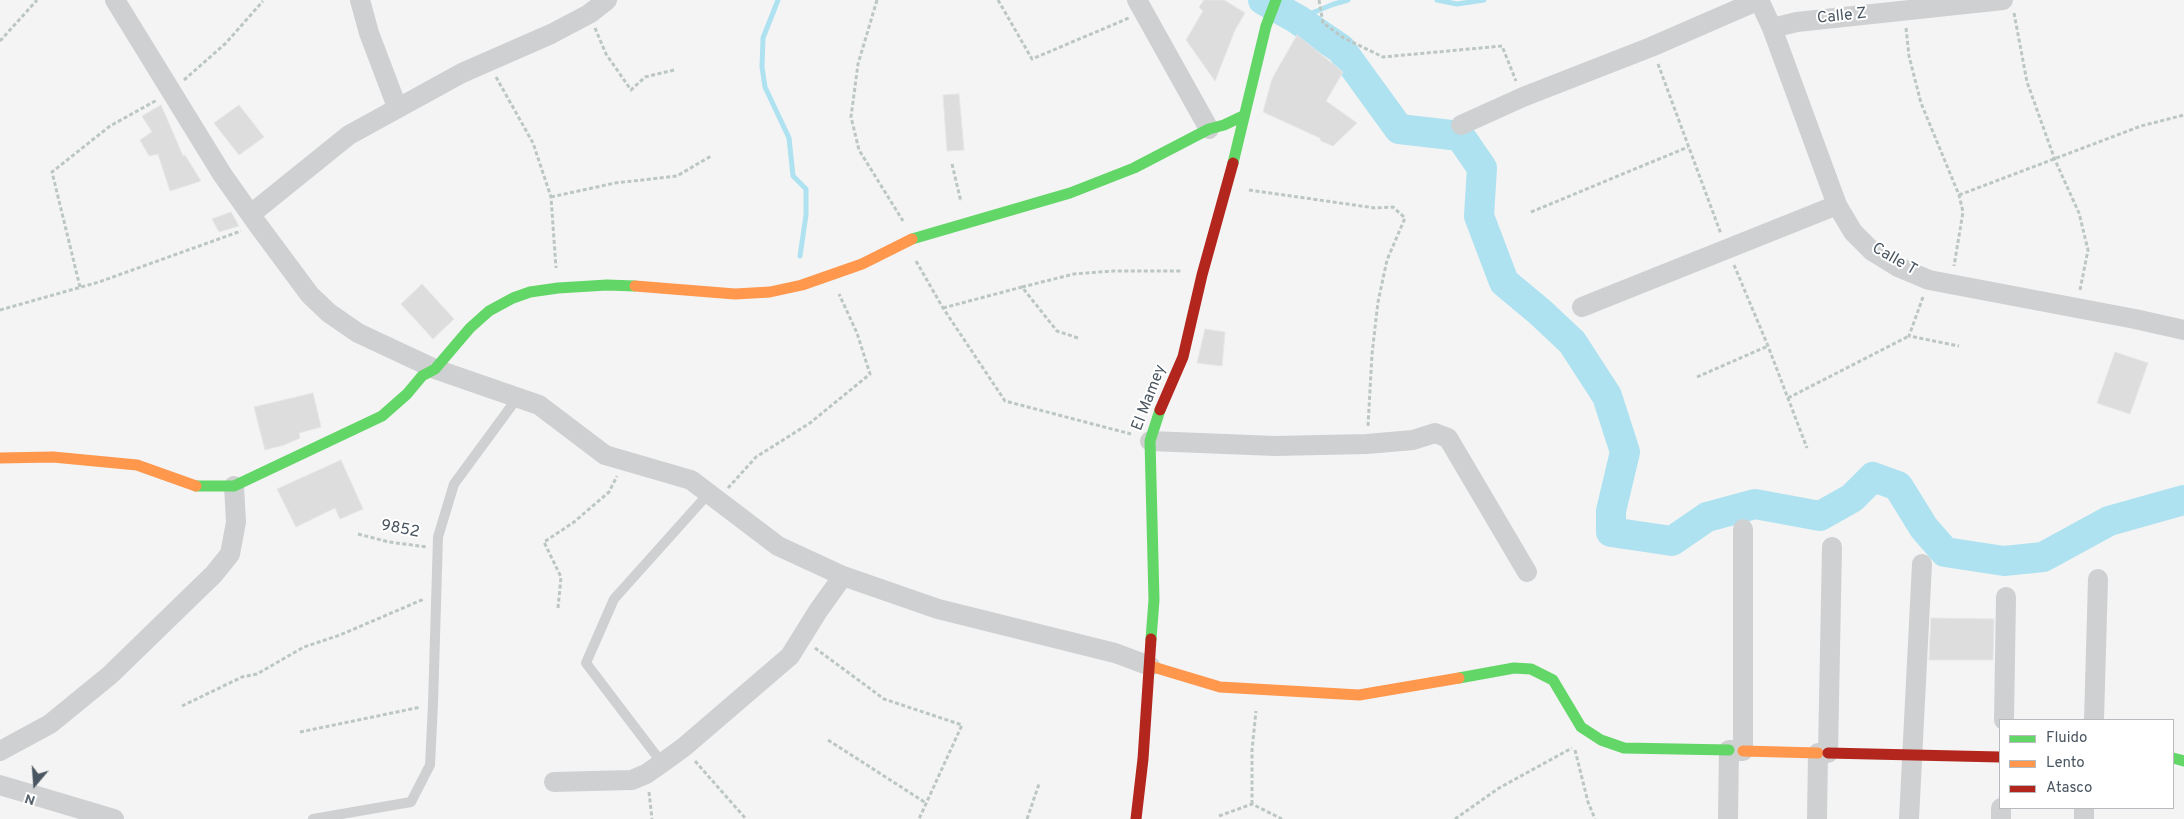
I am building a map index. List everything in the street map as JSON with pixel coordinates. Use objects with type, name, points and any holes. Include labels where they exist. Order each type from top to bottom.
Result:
[{"type":"street","points":[[115,0],[222,174],[310,295],[329,313],[358,333],[435,369],[518,397],[547,410],[605,455],[624,462],[682,477],[713,496],[778,546],[843,576],[938,609],[1115,654],[1213,685],[1258,690],[1359,695],[1514,668],[1531,669],[1553,680],[1581,727],[1601,740],[1624,748],[1999,757]]},
{"type":"street","points":[[360,0],[369,33],[397,107]]},
{"type":"street","points":[[255,220],[349,135],[397,107],[487,62],[551,34],[589,14],[606,0]]},
{"type":"street","name":"El Mamey","points":[[1136,819],[1143,759],[1154,600],[1150,441],[1162,405],[1183,357],[1202,276],[1228,187],[1242,116],[1266,26],[1276,0]]},
{"type":"street","points":[[1460,125],[1523,97],[1651,47],[1759,0]]},
{"type":"street","name":"Calle T","points":[[1759,0],[1772,28],[1837,205],[1854,232],[1872,251],[1898,267],[1939,282],[2184,330]]},
{"type":"street","name":"Calle Z","points":[[1772,28],[1797,22],[1903,11],[2008,4]]},
{"type":"street","points":[[1140,6],[1209,130]]},
{"type":"street","points":[[0,458],[53,457],[137,465],[196,486],[234,486],[382,416],[407,394],[422,376],[435,369],[470,328],[489,311],[513,298],[530,292],[558,288],[631,286],[753,294],[802,285],[862,264],[910,240],[966,222],[1070,194],[1134,168],[1209,130],[1242,116]]},
{"type":"street","points":[[1582,307],[1837,205]]},
{"type":"street","points":[[1150,441],[1275,446],[1367,444],[1413,440],[1435,433],[1448,438],[1527,572]]},
{"type":"street","points":[[0,751],[50,724],[110,676],[214,574],[230,554],[236,522],[234,486]]},
{"type":"street","points":[[1728,819],[1736,751],[1743,529]]},
{"type":"street","points":[[1818,819],[1823,753],[1832,547]]},
{"type":"street","points":[[1909,819],[1922,564]]},
{"type":"street","points":[[554,782],[632,780],[646,774],[662,763],[684,747],[790,656],[818,611],[843,576]]},
{"type":"street","points":[[2094,719],[2098,580]]},
{"type":"street","points":[[2004,719],[2006,597]]},
{"type":"street","points":[[0,785],[114,819]]},
{"type":"lane","points":[[313,819],[411,802],[430,765],[438,537],[454,484],[518,397]]},
{"type":"lane","points":[[662,763],[586,663],[614,599],[713,496]]},
{"type":"path","points":[[0,41],[37,0]]},
{"type":"path","points":[[877,0],[858,64],[851,117],[859,150],[910,240],[943,308],[1005,402],[1131,434]]},
{"type":"path","points":[[998,0],[1032,59],[1140,6]]},
{"type":"path","points":[[1319,0],[1323,24],[1344,38],[1382,56],[1502,46],[1523,97]]},
{"type":"path","points":[[80,287],[52,172],[110,126],[171,92],[226,43],[263,1]]},
{"type":"path","points":[[2008,4],[2026,82],[2055,160],[2079,213],[2088,250],[2076,308]]},
{"type":"path","points":[[1788,398],[1910,336],[1939,282],[1956,261],[1963,212],[1959,196],[1921,103],[1909,56],[1903,11]]},
{"type":"path","points":[[589,14],[606,54],[631,90],[646,77],[674,70]]},
{"type":"path","points":[[1651,47],[1727,248],[1768,346],[1807,448]]},
{"type":"path","points":[[487,62],[533,143],[551,197],[558,288]]},
{"type":"path","points":[[1959,196],[2141,126],[2184,115]]},
{"type":"path","points":[[1531,212],[1688,147]]},
{"type":"path","points":[[551,197],[615,184],[677,176],[711,156]]},
{"type":"path","points":[[952,164],[966,222]]},
{"type":"path","points":[[1228,187],[1375,208],[1393,207],[1405,218],[1387,260],[1378,302],[1372,354],[1367,444]]},
{"type":"path","points":[[0,310],[80,287],[255,220]]},
{"type":"path","points":[[943,308],[1074,274],[1113,271],[1187,271]]},
{"type":"path","points":[[713,496],[756,457],[810,423],[870,374],[857,333],[830,276]]},
{"type":"path","points":[[1022,287],[1057,331],[1078,338]]},
{"type":"path","points":[[1910,336],[1959,346]]},
{"type":"path","points":[[1698,377],[1768,346]]},
{"type":"path","points":[[558,608],[561,577],[544,542],[574,522],[609,492],[624,462]]},
{"type":"path","name":"9852","points":[[358,534],[389,542],[437,549]]},
{"type":"path","points":[[182,706],[242,677],[257,674],[304,647],[340,636],[392,611],[436,594]]},
{"type":"path","points":[[802,639],[884,699],[962,725],[918,819]]},
{"type":"path","points":[[1252,804],[1252,750],[1258,690]]},
{"type":"path","points":[[300,732],[433,704]]},
{"type":"path","points":[[828,740],[926,803]]},
{"type":"path","points":[[684,747],[746,819]]},
{"type":"path","points":[[1455,819],[1499,788],[1575,747],[1588,802],[1595,819]]},
{"type":"path","points":[[646,774],[652,819]]},
{"type":"path","points":[[1027,819],[1039,784]]},
{"type":"path","points":[[1219,816],[1252,804],[1282,819]]},
{"type":"building","points":[[1204,0],[1224,0],[1245,13],[1235,30],[1215,81],[1186,40],[1203,11],[1199,7]]},
{"type":"building","points":[[1297,35],[1343,72],[1326,101],[1357,123],[1333,146],[1321,141],[1320,138],[1263,112],[1272,79]]},
{"type":"building","points":[[959,94],[964,150],[947,151],[943,95]]},
{"type":"building","points":[[161,105],[183,156],[185,155],[201,181],[170,191],[158,154],[149,156],[140,140],[152,132],[142,116]]},
{"type":"building","points":[[239,105],[264,137],[239,155],[214,123]]},
{"type":"building","points":[[231,212],[239,226],[219,232],[212,219]]},
{"type":"building","points":[[422,284],[454,319],[433,339],[401,304]]},
{"type":"building","points":[[1205,329],[1225,332],[1222,366],[1197,363]]},
{"type":"building","points":[[2115,352],[2148,363],[2130,414],[2097,403]]},
{"type":"building","points":[[313,393],[321,427],[299,433],[300,438],[265,450],[254,407]]},
{"type":"building","points":[[341,460],[363,509],[340,519],[335,508],[296,527],[277,489]]},
{"type":"building","points":[[1931,618],[1994,619],[1993,660],[1929,660]]},
{"type":"waterway","points":[[778,0],[763,38],[762,67],[765,87],[789,138],[793,176],[806,189],[806,215],[800,256]]},
{"type":"waterway","points":[[1263,0],[1297,19],[1341,49],[1399,129],[1460,136],[1482,168],[1479,216],[1504,282],[1572,342],[1607,396],[1625,452],[1611,511],[1611,532],[1672,541],[1707,517],[1755,504],[1820,516],[1852,498],[1873,477],[1898,486],[1924,528],[1945,552],[2004,561],[2043,557],[2109,521],[2184,500]]},
{"type":"waterway","points":[[1297,19],[1348,0]]},
{"type":"waterway","points":[[1437,0],[1457,4],[1484,0]]},
{"type":"traffic: fast","points":[[1233,163],[1266,26],[1276,0]]},
{"type":"traffic: fast","points":[[912,239],[1070,193],[1134,168],[1209,129],[1224,125],[1243,116]]},
{"type":"traffic: fast","points":[[196,486],[234,486],[382,416],[407,394],[422,376],[435,369],[470,328],[489,311],[513,298],[530,292],[558,288],[607,285],[635,286]]},
{"type":"traffic: fast","points":[[1151,639],[1154,600],[1150,441],[1160,410]]},
{"type":"traffic: fast","points":[[1459,678],[1514,668],[1531,669],[1553,680],[1581,727],[1601,740],[1624,748],[1729,750]]},
{"type":"traffic: fast","points":[[2174,758],[2184,761]]},
{"type":"traffic: slow","points":[[635,286],[735,294],[770,292],[802,285],[862,264],[912,239]]},
{"type":"traffic: slow","points":[[0,458],[53,457],[137,465],[196,486]]},
{"type":"traffic: slow","points":[[1150,666],[1220,687],[1359,695],[1459,678]]},
{"type":"traffic: slow","points":[[1743,751],[1818,753]]},
{"type":"traffic: jam","points":[[1160,410],[1183,357],[1202,275],[1233,163]]},
{"type":"traffic: jam","points":[[1136,819],[1143,759],[1151,639]]},
{"type":"traffic: jam","points":[[1828,753],[1999,757]]}]
